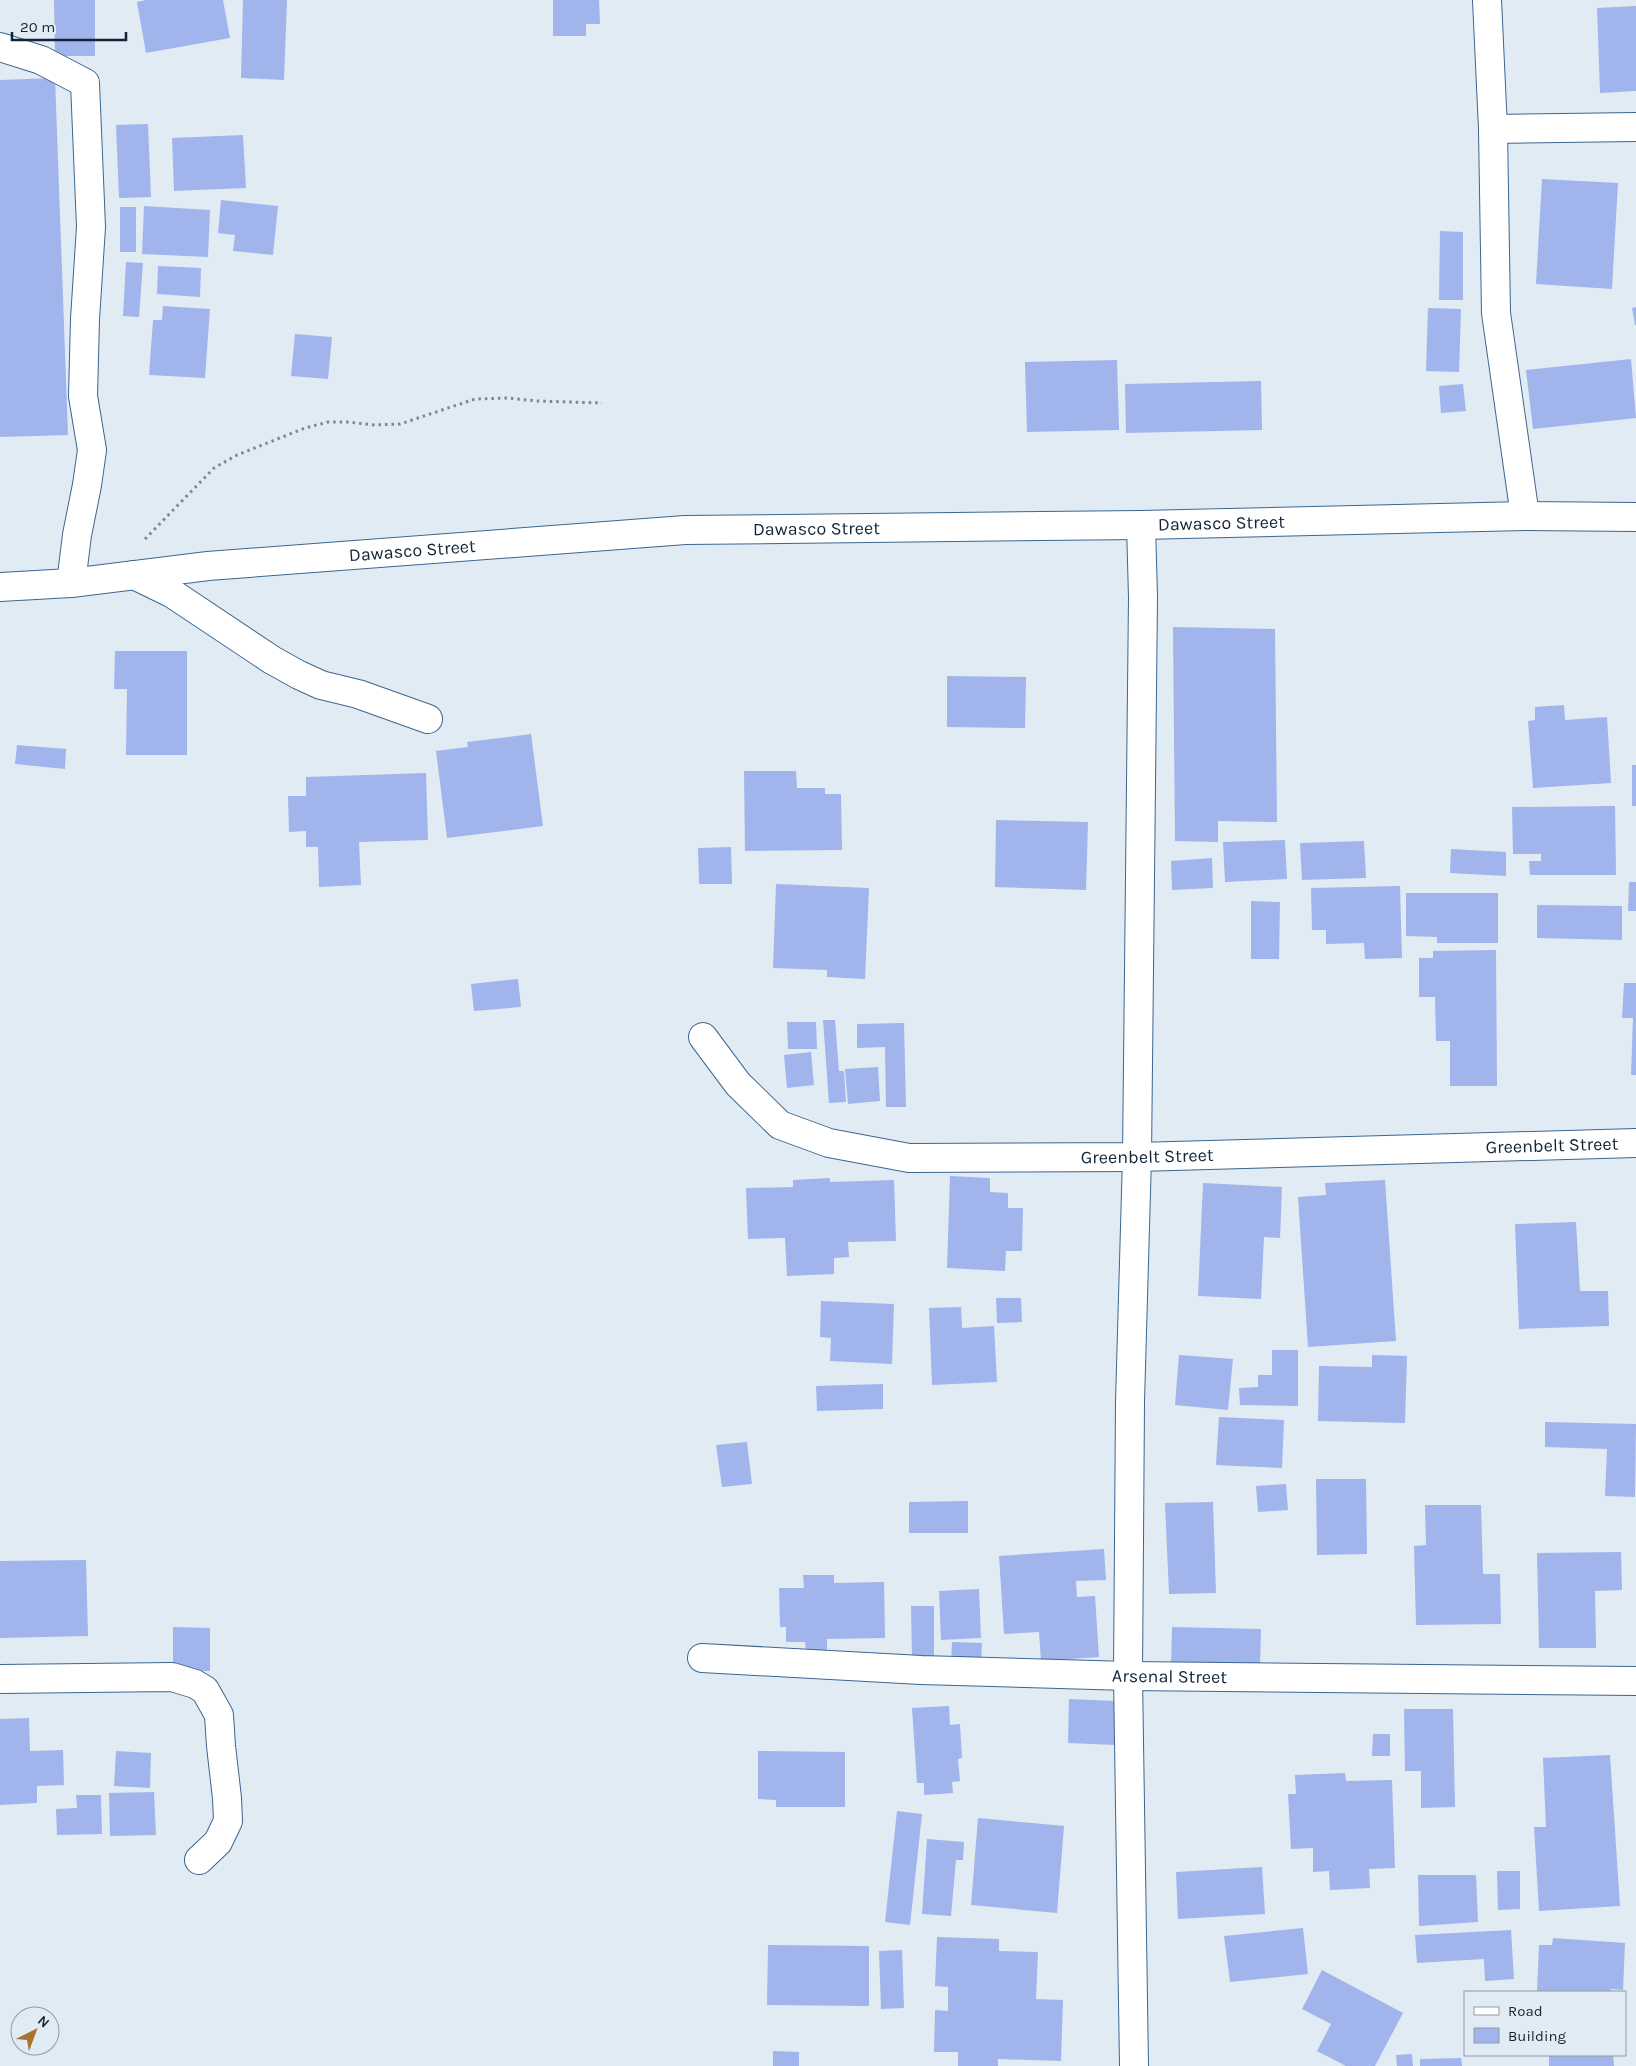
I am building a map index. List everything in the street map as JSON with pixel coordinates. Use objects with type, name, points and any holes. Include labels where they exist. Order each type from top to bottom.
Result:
[{"type":"street","points":[[1487,0],[1493,129],[1496,313],[1525,516]]},
{"type":"street","points":[[0,47],[40,60],[86,83],[91,226],[85,319],[83,396],[92,450],[77,535],[71,583]]},
{"type":"street","points":[[1493,129],[1636,127]]},
{"type":"street","name":"Dawasco Street","points":[[0,587],[71,583],[208,566],[685,530],[1141,525],[1525,516],[1636,516]]},
{"type":"street","points":[[1134,2066],[1128,1676],[1130,1402],[1137,1157],[1143,597],[1141,525]]},
{"type":"street","points":[[123,576],[173,594],[264,656],[299,675],[321,685],[358,694],[428,719]]},
{"type":"street","name":"Greenbelt Street","points":[[703,1037],[738,1084],[780,1125],[829,1143],[909,1158],[1137,1157],[1636,1143]]},
{"type":"street","name":"Arsenal Street","points":[[702,1658],[921,1670],[1128,1676],[1636,1681]]},
{"type":"street","points":[[0,1678],[172,1677],[195,1684],[205,1690],[220,1715],[228,1820],[218,1842],[199,1860]]},
{"type":"path","points":[[123,576],[134,551],[214,468],[244,452],[306,428],[328,422],[375,425],[400,424],[475,399],[508,398],[602,403]]},
{"type":"building","points":[[54,0],[95,0],[95,56],[55,56]]},
{"type":"building","points":[[146,0],[223,0],[230,38],[146,53],[137,2]]},
{"type":"building","points":[[243,0],[287,0],[284,80],[241,78]]},
{"type":"building","points":[[553,0],[599,0],[600,24],[586,24],[586,36],[553,36]]},
{"type":"building","points":[[1636,6],[1636,91],[1600,93],[1597,8]]},
{"type":"building","points":[[55,78],[68,435],[0,437],[0,80]]},
{"type":"building","points":[[148,124],[151,197],[119,198],[116,125]]},
{"type":"building","points":[[243,135],[246,188],[174,191],[172,138]]},
{"type":"building","points":[[1542,179],[1618,183],[1612,289],[1536,284]]},
{"type":"building","points":[[221,200],[278,206],[273,255],[233,251],[235,235],[218,233]]},
{"type":"building","points":[[144,206],[210,210],[208,257],[142,254]]},
{"type":"building","points":[[120,207],[136,207],[136,252],[120,252]]},
{"type":"building","points":[[1440,231],[1463,232],[1463,300],[1439,300]]},
{"type":"building","points":[[126,262],[143,263],[139,317],[123,316]]},
{"type":"building","points":[[158,266],[201,268],[200,297],[157,294]]},
{"type":"building","points":[[163,306],[210,309],[205,378],[149,375],[153,320],[162,320]]},
{"type":"building","points":[[1636,307],[1636,325],[1635,325],[1632,308]]},
{"type":"building","points":[[1428,308],[1461,309],[1459,372],[1426,371]]},
{"type":"building","points":[[295,334],[332,337],[328,379],[291,376]]},
{"type":"building","points":[[1631,359],[1636,418],[1533,429],[1526,370]]},
{"type":"building","points":[[1117,360],[1119,430],[1027,432],[1025,362]]},
{"type":"building","points":[[1261,381],[1262,430],[1126,433],[1125,384]]},
{"type":"building","points":[[1463,384],[1466,411],[1441,413],[1439,386]]},
{"type":"building","points":[[1173,627],[1275,629],[1277,822],[1218,821],[1218,842],[1175,841]]},
{"type":"building","points":[[115,651],[187,651],[187,755],[126,755],[127,689],[114,689]]},
{"type":"building","points":[[947,676],[1026,677],[1025,728],[947,727]]},
{"type":"building","points":[[1564,705],[1565,720],[1607,717],[1611,783],[1533,788],[1528,721],[1535,720],[1535,707]]},
{"type":"building","points":[[531,734],[543,826],[447,838],[436,751],[468,747],[467,742]]},
{"type":"building","points":[[17,745],[66,749],[65,769],[15,764]]},
{"type":"building","points":[[1632,765],[1636,765],[1636,806],[1632,806]]},
{"type":"building","points":[[744,771],[796,771],[797,788],[825,788],[825,794],[841,794],[842,850],[745,851]]},
{"type":"building","points":[[426,773],[428,840],[359,842],[361,885],[319,887],[318,847],[306,847],[306,831],[289,832],[288,796],[306,796],[306,777]]},
{"type":"building","points":[[1615,806],[1616,875],[1530,875],[1529,861],[1541,861],[1541,854],[1513,854],[1512,807]]},
{"type":"building","points":[[996,820],[1088,822],[1086,890],[995,887]]},
{"type":"building","points":[[1285,840],[1287,879],[1225,882],[1223,842]]},
{"type":"building","points":[[1364,841],[1366,878],[1302,880],[1300,843]]},
{"type":"building","points":[[731,847],[732,884],[699,884],[698,848]]},
{"type":"building","points":[[1451,849],[1506,852],[1506,876],[1450,873]]},
{"type":"building","points":[[1212,858],[1213,888],[1172,890],[1171,861]]},
{"type":"building","points":[[1629,882],[1636,882],[1636,911],[1628,911]]},
{"type":"building","points":[[776,884],[869,888],[865,979],[827,977],[827,970],[773,968]]},
{"type":"building","points":[[1400,886],[1402,958],[1365,959],[1364,943],[1326,944],[1326,930],[1312,930],[1311,888]]},
{"type":"building","points":[[1406,893],[1498,893],[1498,943],[1437,943],[1437,937],[1406,936]]},
{"type":"building","points":[[1251,901],[1280,902],[1279,959],[1251,959]]},
{"type":"building","points":[[1537,905],[1622,906],[1622,940],[1537,938]]},
{"type":"building","points":[[1496,950],[1497,1086],[1450,1086],[1450,1041],[1436,1041],[1435,997],[1419,997],[1419,958],[1433,958],[1433,951]]},
{"type":"building","points":[[518,979],[521,1007],[474,1011],[471,984]]},
{"type":"building","points":[[1624,983],[1636,983],[1636,1075],[1631,1075],[1633,1018],[1622,1018]]},
{"type":"building","points":[[823,1020],[835,1020],[839,1071],[844,1071],[846,1102],[829,1103]]},
{"type":"building","points":[[787,1022],[816,1022],[817,1049],[788,1049]]},
{"type":"building","points":[[904,1023],[906,1107],[886,1107],[885,1047],[857,1048],[857,1024]]},
{"type":"building","points":[[811,1052],[814,1085],[787,1088],[784,1055]]},
{"type":"building","points":[[878,1067],[880,1101],[848,1104],[845,1069]]},
{"type":"building","points":[[950,1176],[990,1178],[990,1192],[1008,1193],[1008,1208],[1023,1208],[1022,1251],[1006,1251],[1005,1271],[947,1268]]},
{"type":"building","points":[[830,1178],[830,1182],[894,1180],[896,1241],[848,1242],[849,1257],[834,1258],[834,1274],[787,1276],[785,1238],[748,1239],[746,1188],[793,1187],[793,1180]]},
{"type":"building","points":[[1385,1180],[1396,1341],[1308,1347],[1298,1197],[1326,1195],[1325,1183]]},
{"type":"building","points":[[1203,1183],[1282,1187],[1280,1238],[1264,1237],[1261,1299],[1198,1296]]},
{"type":"building","points":[[1576,1222],[1580,1291],[1608,1291],[1609,1326],[1519,1329],[1515,1224]]},
{"type":"building","points":[[996,1298],[1021,1298],[1022,1322],[997,1323]]},
{"type":"building","points":[[821,1301],[894,1304],[892,1364],[830,1361],[831,1338],[820,1337]]},
{"type":"building","points":[[961,1307],[962,1328],[994,1326],[997,1382],[932,1385],[929,1308]]},
{"type":"building","points":[[1272,1350],[1298,1350],[1298,1406],[1240,1405],[1239,1388],[1258,1387],[1258,1375],[1272,1375]]},
{"type":"building","points":[[1179,1355],[1233,1359],[1228,1410],[1175,1405]]},
{"type":"building","points":[[1372,1355],[1407,1356],[1405,1423],[1318,1421],[1319,1366],[1372,1367]]},
{"type":"building","points":[[883,1384],[883,1409],[817,1411],[816,1386]]},
{"type":"building","points":[[1219,1417],[1284,1420],[1282,1468],[1216,1465]]},
{"type":"building","points":[[1545,1422],[1636,1424],[1635,1497],[1605,1496],[1607,1449],[1545,1447]]},
{"type":"building","points":[[747,1442],[752,1484],[722,1487],[716,1445]]},
{"type":"building","points":[[1316,1479],[1366,1479],[1367,1554],[1317,1555]]},
{"type":"building","points":[[1286,1484],[1288,1510],[1258,1512],[1256,1486]]},
{"type":"building","points":[[968,1501],[968,1533],[909,1533],[909,1502]]},
{"type":"building","points":[[1213,1502],[1216,1593],[1169,1594],[1165,1503]]},
{"type":"building","points":[[1425,1505],[1481,1505],[1483,1574],[1500,1574],[1501,1624],[1416,1625],[1414,1546],[1426,1545]]},
{"type":"building","points":[[1104,1549],[1106,1580],[1076,1581],[1077,1597],[1095,1596],[1099,1657],[1041,1661],[1039,1632],[1004,1634],[999,1556]]},
{"type":"building","points":[[1621,1552],[1622,1590],[1595,1591],[1596,1648],[1539,1648],[1537,1553]]},
{"type":"building","points":[[86,1560],[88,1636],[0,1638],[0,1561]]},
{"type":"building","points":[[803,1575],[834,1575],[834,1583],[884,1582],[885,1638],[827,1639],[827,1651],[806,1651],[805,1642],[786,1642],[786,1627],[780,1627],[779,1588],[804,1588]]},
{"type":"building","points":[[979,1589],[981,1638],[941,1640],[939,1591]]},
{"type":"building","points":[[911,1606],[934,1606],[934,1656],[912,1656]]},
{"type":"building","points":[[173,1627],[210,1628],[210,1671],[173,1671]]},
{"type":"building","points":[[1172,1627],[1261,1629],[1260,1670],[1171,1668]]},
{"type":"building","points":[[952,1642],[982,1643],[981,1663],[951,1663]]},
{"type":"building","points":[[1069,1699],[1116,1701],[1115,1745],[1068,1743]]},
{"type":"building","points":[[949,1706],[950,1725],[960,1724],[962,1758],[958,1759],[960,1781],[952,1782],[953,1793],[924,1795],[924,1783],[917,1783],[912,1708]]},
{"type":"building","points":[[1404,1709],[1453,1709],[1455,1807],[1421,1808],[1421,1771],[1405,1771]]},
{"type":"building","points":[[29,1718],[30,1751],[63,1750],[64,1785],[37,1786],[37,1803],[0,1805],[0,1719]]},
{"type":"building","points":[[1373,1734],[1390,1734],[1390,1756],[1372,1756]]},
{"type":"building","points":[[116,1751],[151,1753],[150,1788],[114,1786]]},
{"type":"building","points":[[758,1751],[845,1752],[845,1807],[776,1807],[776,1800],[758,1799]]},
{"type":"building","points":[[1610,1755],[1620,1906],[1539,1911],[1534,1827],[1546,1827],[1543,1758]]},
{"type":"building","points":[[1345,1773],[1346,1781],[1392,1780],[1395,1868],[1369,1869],[1370,1888],[1330,1890],[1329,1871],[1313,1872],[1313,1848],[1291,1849],[1288,1794],[1296,1794],[1295,1775]]},
{"type":"building","points":[[154,1792],[156,1835],[110,1836],[109,1793]]},
{"type":"building","points":[[76,1795],[101,1795],[102,1834],[57,1835],[56,1809],[77,1808]]},
{"type":"building","points":[[897,1811],[922,1814],[910,1925],[885,1922]]},
{"type":"building","points":[[978,1818],[1064,1826],[1057,1913],[971,1905]]},
{"type":"building","points":[[927,1839],[964,1842],[963,1860],[956,1860],[951,1916],[922,1914]]},
{"type":"building","points":[[1262,1867],[1265,1914],[1178,1919],[1176,1872]]},
{"type":"building","points":[[1497,1871],[1520,1871],[1520,1909],[1498,1910]]},
{"type":"building","points":[[1418,1875],[1476,1875],[1478,1922],[1419,1926]]},
{"type":"building","points":[[1303,1928],[1308,1974],[1230,1982],[1224,1936]]},
{"type":"building","points":[[1511,1930],[1514,1979],[1485,1981],[1484,1959],[1417,1963],[1415,1935]]},
{"type":"building","points":[[937,1937],[999,1939],[999,1951],[1038,1952],[1036,1999],[1063,2000],[1061,2061],[998,2059],[998,2066],[958,2066],[958,2052],[934,2052],[935,2010],[948,2011],[948,1987],[935,1986]]},
{"type":"building","points":[[1553,1938],[1625,1943],[1623,1990],[1537,1991],[1539,1945],[1552,1945]]},
{"type":"building","points":[[768,1945],[869,1946],[869,2006],[767,2005]]},
{"type":"building","points":[[902,1950],[904,2008],[881,2009],[879,1951]]},
{"type":"building","points":[[1322,1970],[1403,2013],[1375,2066],[1346,2066],[1317,2051],[1331,2024],[1302,2009]]},
{"type":"building","points":[[773,2051],[799,2052],[799,2066],[773,2066]]},
{"type":"building","points":[[1412,2054],[1413,2066],[1397,2066],[1396,2055]]},
{"type":"building","points":[[1549,2056],[1613,2056],[1614,2066],[1549,2066]]},
{"type":"building","points":[[1461,2058],[1462,2066],[1420,2066],[1420,2059]]}]
